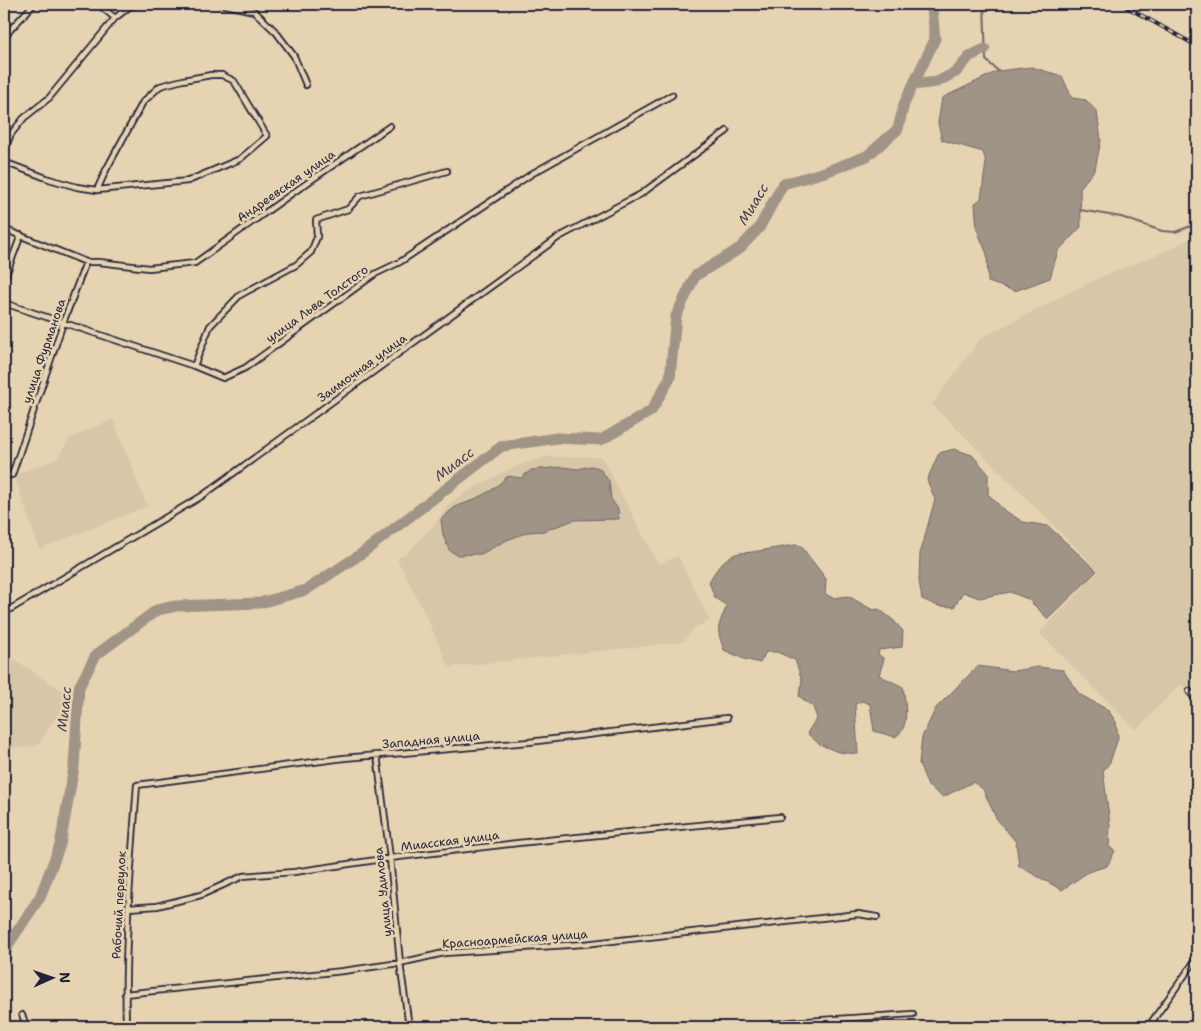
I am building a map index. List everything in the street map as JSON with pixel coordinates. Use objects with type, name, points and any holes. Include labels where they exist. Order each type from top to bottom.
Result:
[{"type":"street","points":[[4,40],[10,30],[34,4]]},
{"type":"street","points":[[98,4],[115,18]]},
{"type":"street","points":[[4,151],[11,134],[24,118],[49,98],[115,18],[136,4]]},
{"type":"street","points":[[221,4],[254,11],[276,32],[294,56],[306,85]]},
{"type":"street","points":[[4,162],[49,179],[76,187],[97,190],[188,181],[240,159],[267,136],[234,81],[222,75],[211,75],[160,86],[143,102],[97,190]]},
{"type":"street","name":"улица Льва Толстого","points":[[4,303],[194,366],[223,378],[245,368],[375,274],[400,262],[533,173],[672,95]]},
{"type":"street","name":"Андреевская улица","points":[[86,262],[149,268],[195,263],[390,126]]},
{"type":"street","name":"Заимочная улица","points":[[4,614],[202,496],[559,237],[641,194],[727,131]]},
{"type":"street","points":[[194,366],[210,326],[240,295],[296,265],[311,252],[317,238],[316,220],[348,209],[360,196],[447,172]]},
{"type":"street","points":[[4,229],[86,262]]},
{"type":"street","points":[[4,280],[21,235]]},
{"type":"street","name":"улица Фурманова","points":[[4,474],[12,475],[63,323],[86,262]]},
{"type":"street","points":[[1189,690],[1197,701]]},
{"type":"street","name":"Западная улица","points":[[137,785],[344,758],[529,742],[728,718]]},
{"type":"street","name":"улица Удилова","points":[[377,755],[409,1027]]},
{"type":"street","name":"Рабочий переулок","points":[[126,1027],[125,994],[128,908],[137,785]]},
{"type":"street","name":"Миасская улица","points":[[128,908],[157,906],[201,896],[243,876],[294,872],[390,858],[518,843],[780,817]]},
{"type":"street","name":"Красноармейская улица","points":[[125,994],[343,971],[400,963],[444,954],[584,944],[858,914],[877,918]]},
{"type":"street","points":[[1148,1027],[1197,958]]},
{"type":"street","points":[[748,1027],[792,1022],[913,1014]]},
{"type":"street","points":[[22,1015],[27,1027]]},
{"type":"shaded area","points":[[1031,67],[1062,76],[1072,98],[1086,100],[1097,112],[1101,140],[1095,169],[1080,188],[1081,227],[1058,251],[1050,278],[1015,291],[988,282],[987,254],[977,230],[975,203],[981,199],[986,162],[983,152],[942,140],[938,123],[942,98],[998,71]]},
{"type":"shaded area","points":[[1197,238],[1197,694],[1179,685],[1136,730],[1039,633],[1099,571],[932,404],[981,338],[1094,280],[1159,254],[1188,240]]},
{"type":"shaded area","points":[[113,419],[147,506],[39,549],[14,475],[57,459],[69,439]]},
{"type":"shaded area","points":[[954,449],[972,455],[988,473],[988,494],[1004,510],[1023,522],[1048,526],[1097,571],[1048,619],[1028,599],[1010,592],[979,598],[963,592],[954,607],[938,606],[922,599],[919,581],[920,554],[935,499],[927,480],[939,453]]},
{"type":"shaded area","points":[[546,457],[602,457],[658,564],[678,556],[710,621],[693,628],[682,642],[449,667],[397,559],[406,554],[434,525],[448,504],[511,468]]},
{"type":"shaded area","points":[[591,466],[599,468],[609,481],[611,499],[618,509],[619,519],[574,520],[544,531],[528,532],[507,540],[481,554],[457,555],[449,550],[443,535],[441,519],[455,507],[492,490],[508,476],[521,478],[531,470],[562,467],[578,469]]},
{"type":"shaded area","points":[[795,545],[801,546],[826,579],[825,594],[833,598],[848,596],[873,610],[879,609],[903,631],[902,647],[879,650],[878,654],[884,659],[879,675],[903,687],[906,714],[905,725],[895,737],[874,731],[870,704],[862,701],[855,704],[858,754],[838,752],[819,744],[807,733],[817,718],[813,707],[799,696],[802,680],[795,660],[777,652],[766,652],[760,663],[744,659],[724,650],[721,643],[719,628],[727,606],[715,598],[709,582],[717,569],[723,562],[738,553]]},
{"type":"shaded area","points":[[4,653],[70,696],[37,746],[6,748],[4,750]]},
{"type":"shaded area","points":[[978,666],[1013,671],[1038,667],[1063,670],[1079,694],[1108,710],[1116,722],[1118,738],[1110,762],[1103,771],[1110,825],[1109,847],[1115,851],[1107,866],[1088,872],[1062,890],[1019,866],[1016,842],[996,818],[983,789],[973,782],[943,797],[928,786],[919,763],[922,737],[936,708]]},
{"type":"waterway","name":"Миасс","points":[[4,962],[8,945],[40,897],[60,845],[74,767],[79,687],[96,655],[157,610],[176,606],[260,603],[306,590],[361,554],[502,446],[557,438],[601,440],[651,411],[670,378],[676,316],[695,276],[739,249],[759,228],[783,184],[825,172],[867,156],[898,129],[904,104],[935,39],[932,8],[936,4]]},
{"type":"waterway","points":[[984,4],[986,60],[998,71]]},
{"type":"waterway","points":[[913,85],[937,82],[956,72],[970,56],[985,49]]},
{"type":"waterway","points":[[1080,210],[1121,217],[1162,231],[1175,232],[1191,226]]},
{"type":"railway","points":[[1121,4],[1197,46]]}]
